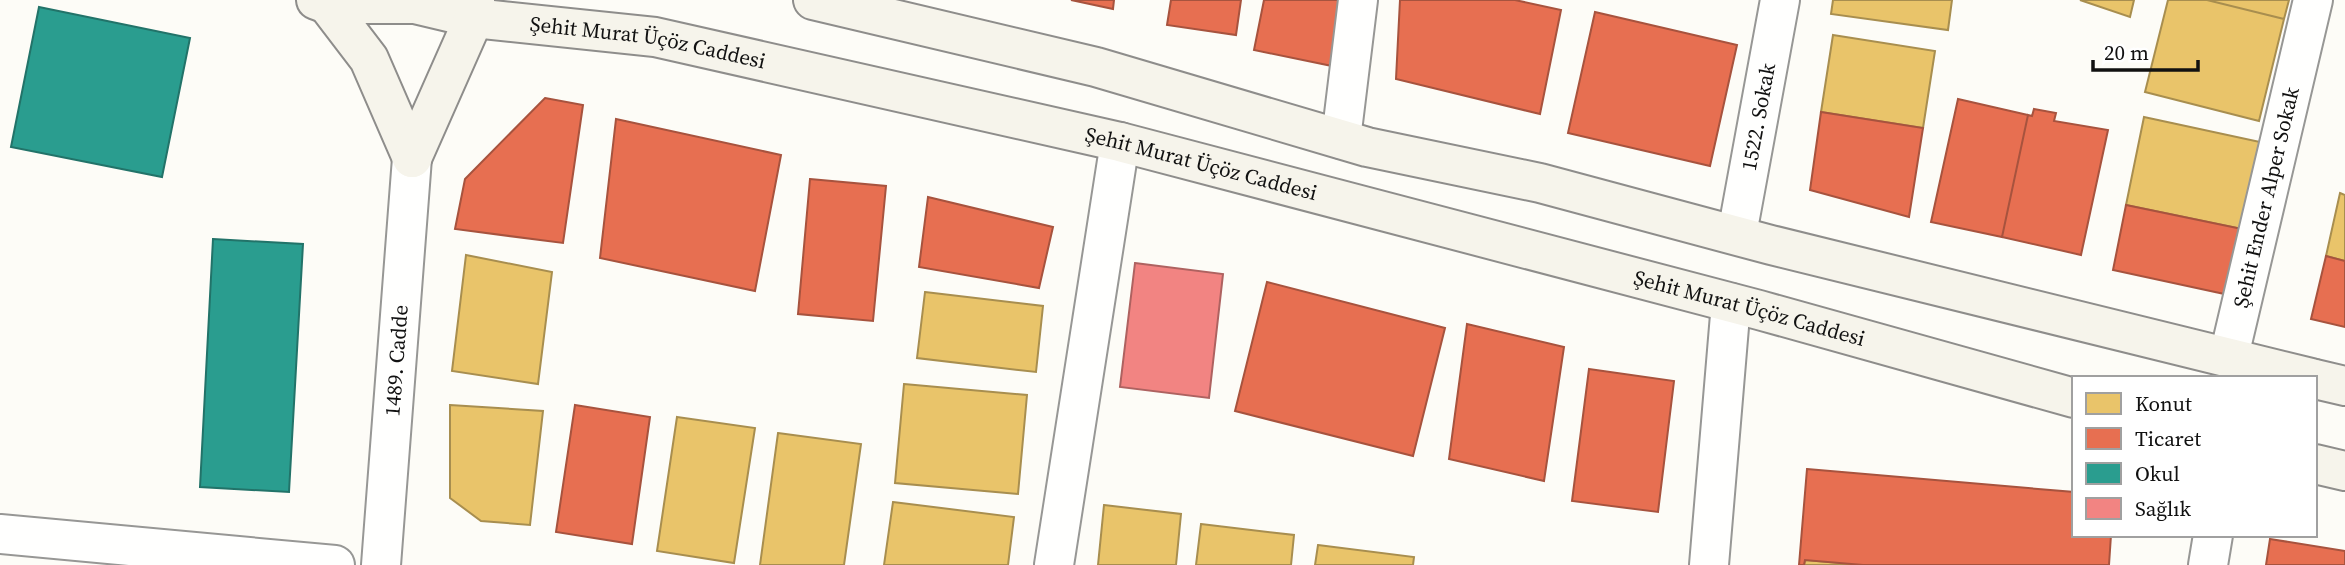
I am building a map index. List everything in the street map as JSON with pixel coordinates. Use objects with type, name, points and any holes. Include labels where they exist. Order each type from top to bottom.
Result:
[{"type":"main road","points":[[813,0],[1096,67],[1342,139],[1540,183],[2305,376]]},
{"type":"main road","points":[[323,1],[369,59],[412,158]]},
{"type":"main road","name":"Şehit Murat Üçöz Caddesi","points":[[323,1],[475,9],[654,37],[1120,142],[1731,303],[2072,397]]},
{"type":"main road","points":[[412,158],[475,9]]},
{"type":"main road","points":[[2317,379],[2345,386]]},
{"type":"main road","points":[[2317,464],[2345,471]]},
{"type":"street","points":[[1342,139],[1358,0]]},
{"type":"street","name":"1522. Sokak","points":[[1737,234],[1780,0]]},
{"type":"street","name":"Şehit Ender Alper Sokak","points":[[2229,356],[2313,0]]},
{"type":"street","points":[[1054,565],[1120,142]]},
{"type":"street","name":"1489. Cadde","points":[[381,565],[412,158]]},
{"type":"street","points":[[1709,565],[1731,303]]},
{"type":"street","points":[[0,534],[335,565]]},
{"type":"street","points":[[2208,565],[2213,537]]},
{"type":"building: Konut","points":[[1833,0],[1952,0],[1948,30],[1831,14]]},
{"type":"building: Konut","points":[[2080,0],[2134,0],[2130,17]]},
{"type":"building: Konut","points":[[2168,0],[2207,0],[2284,19],[2259,121],[2145,92]]},
{"type":"building: Konut","points":[[2207,0],[2289,0],[2284,19]]},
{"type":"building: Konut","points":[[1833,35],[1935,51],[1923,128],[1821,112]]},
{"type":"building: Konut","points":[[2144,117],[2260,142],[2242,229],[2126,205]]},
{"type":"building: Konut","points":[[2340,193],[2345,195],[2345,261],[2326,256]]},
{"type":"building: Konut","points":[[466,255],[552,272],[538,384],[452,371]]},
{"type":"building: Konut","points":[[925,292],[1043,306],[1036,372],[917,358]]},
{"type":"building: Konut","points":[[904,384],[1027,395],[1018,494],[895,483]]},
{"type":"building: Konut","points":[[450,405],[543,411],[530,525],[481,521],[450,498]]},
{"type":"building: Konut","points":[[677,417],[755,428],[734,563],[657,551]]},
{"type":"building: Konut","points":[[778,433],[861,444],[844,565],[760,565]]},
{"type":"building: Konut","points":[[893,502],[1014,517],[1008,565],[884,565]]},
{"type":"building: Konut","points":[[1104,505],[1181,514],[1176,565],[1098,565]]},
{"type":"building: Konut","points":[[1201,524],[1294,535],[1291,565],[1196,565]]},
{"type":"building: Konut","points":[[1318,545],[1414,557],[1413,565],[1315,565]]},
{"type":"building: Konut","points":[[1805,560],[1863,565],[1804,565]]},
{"type":"building: Ticaret","points":[[1071,0],[1114,0],[1113,9]]},
{"type":"building: Ticaret","points":[[1171,0],[1241,0],[1236,35],[1167,25]]},
{"type":"building: Ticaret","points":[[1264,0],[1346,0],[1332,66],[1254,50]]},
{"type":"building: Ticaret","points":[[1400,0],[1515,0],[1561,10],[1540,114],[1396,79]]},
{"type":"building: Ticaret","points":[[1595,12],[1737,45],[1710,166],[1568,133]]},
{"type":"building: Ticaret","points":[[545,98],[583,105],[563,243],[455,229],[465,179]]},
{"type":"building: Ticaret","points":[[1958,99],[2028,115],[2002,237],[1931,222]]},
{"type":"building: Ticaret","points":[[2034,109],[2056,113],[2054,121],[2108,130],[2081,255],[2002,237],[2028,115],[2032,116]]},
{"type":"building: Ticaret","points":[[1821,112],[1923,128],[1909,217],[1810,190]]},
{"type":"building: Ticaret","points":[[616,119],[781,155],[755,291],[600,258]]},
{"type":"building: Ticaret","points":[[810,179],[886,186],[873,321],[798,314]]},
{"type":"building: Ticaret","points":[[928,197],[1053,227],[1039,288],[919,267]]},
{"type":"building: Ticaret","points":[[2126,205],[2242,229],[2229,295],[2113,270]]},
{"type":"building: Ticaret","points":[[2326,256],[2345,261],[2345,327],[2311,319]]},
{"type":"building: Ticaret","points":[[1267,282],[1445,328],[1413,456],[1235,411]]},
{"type":"building: Ticaret","points":[[1467,324],[1564,347],[1544,481],[1449,459]]},
{"type":"building: Ticaret","points":[[1589,369],[1674,381],[1658,512],[1572,501]]},
{"type":"building: Ticaret","points":[[575,405],[650,417],[632,544],[556,532]]},
{"type":"building: Ticaret","points":[[1807,469],[2072,492],[2072,537],[2111,537],[2109,565],[1863,565],[1805,560],[1804,565],[1799,565]]},
{"type":"building: Ticaret","points":[[2270,539],[2345,551],[2345,565],[2266,565]]},
{"type":"building: Okul","points":[[39,7],[190,38],[162,177],[11,147]]},
{"type":"building: Okul","points":[[213,239],[303,244],[289,492],[200,487]]},
{"type":"building: Sağlık","points":[[1135,263],[1223,274],[1209,398],[1120,387]]}]
